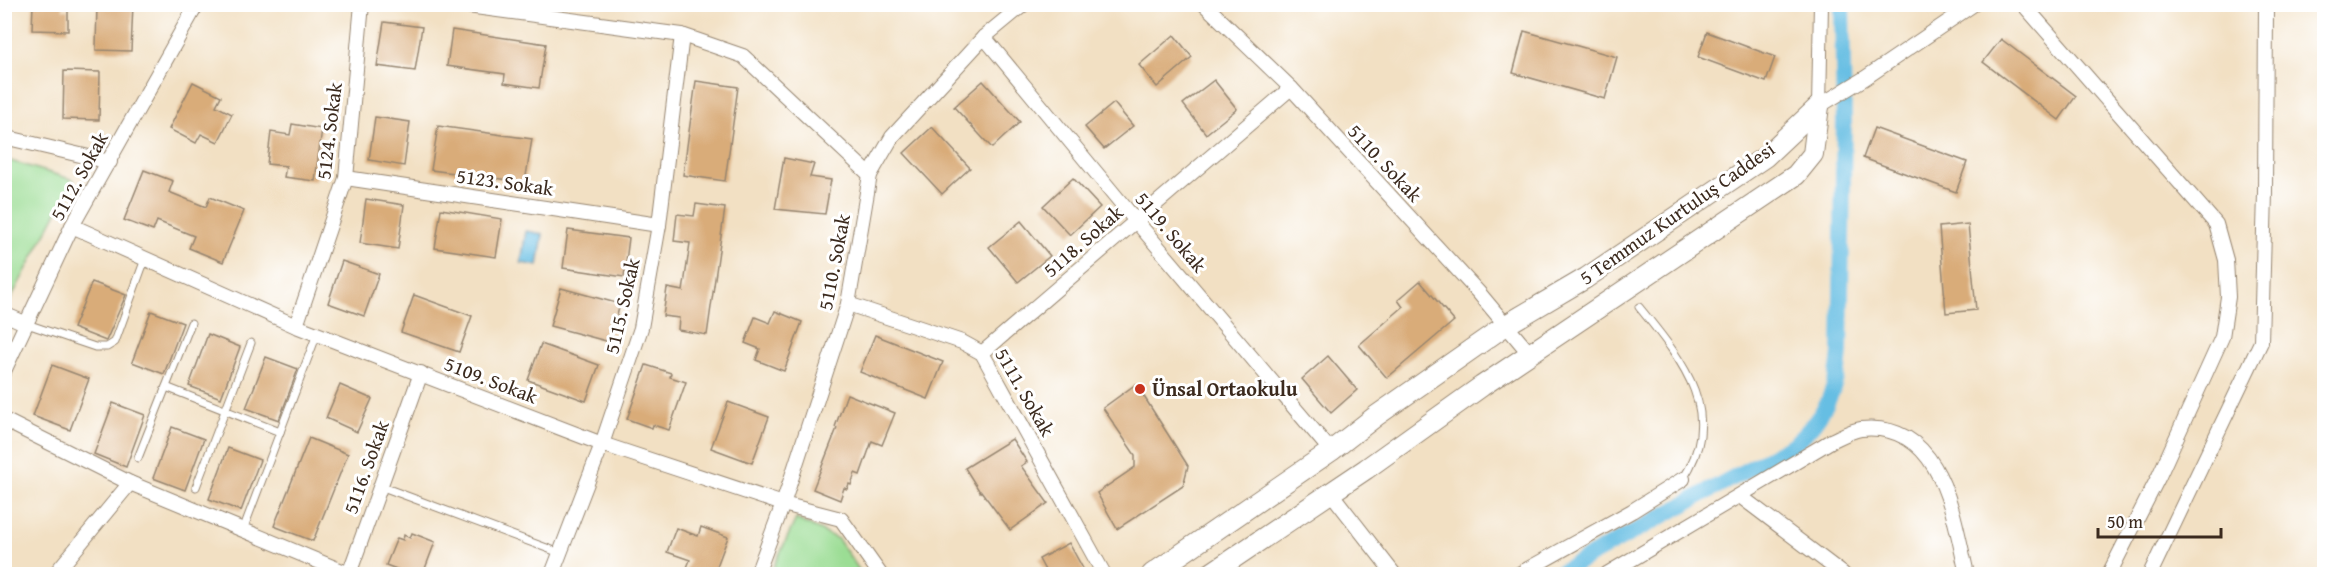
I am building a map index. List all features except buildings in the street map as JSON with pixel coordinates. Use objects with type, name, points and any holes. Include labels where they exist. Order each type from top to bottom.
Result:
[{"type":"main road","name":"5 Temmuz Kurtuluş Caddesi","points":[[1152,574],[1331,451],[1376,416],[1506,325],[1586,278],[1765,157],[1819,106]]},
{"type":"main road","name":"5 Temmuz Kurtuluş Caddesi","points":[[1210,574],[1796,175],[1813,154],[1819,106]]},
{"type":"main road","points":[[1244,511],[1261,541]]},
{"type":"street","name":"5112. Sokak","points":[[4,371],[72,226],[197,4]]},
{"type":"street","name":"5124. Sokak","points":[[296,326],[346,178],[362,4]]},
{"type":"street","points":[[453,4],[682,35],[743,56],[870,175]]},
{"type":"street","name":"5110. Sokak","points":[[757,574],[783,504],[848,304],[870,175],[892,137],[984,37],[1024,4]]},
{"type":"street","name":"5110. Sokak","points":[[1204,4],[1291,88],[1530,354]]},
{"type":"street","points":[[1819,106],[1821,4]]},
{"type":"street","points":[[1819,106],[1865,78],[1974,4]]},
{"type":"street","points":[[2023,4],[2216,224],[2226,260],[2228,297],[2222,337],[2159,476],[2109,574]]},
{"type":"street","points":[[2150,574],[2261,342],[2266,4]]},
{"type":"street","name":"5115. Sokak","points":[[552,574],[602,444],[641,328],[659,225],[682,35]]},
{"type":"street","name":"5119. Sokak","points":[[984,37],[1331,451]]},
{"type":"street","name":"5118. Sokak","points":[[982,353],[1291,88]]},
{"type":"street","points":[[4,136],[110,162]]},
{"type":"street","name":"5123. Sokak","points":[[346,178],[659,225]]},
{"type":"street","name":"5109. Sokak","points":[[72,226],[296,326],[602,444],[783,504],[842,519],[880,574]]},
{"type":"street","name":"5111. Sokak","points":[[848,304],[963,342],[982,353],[1104,574]]},
{"type":"street","points":[[4,314],[27,324]]},
{"type":"street","name":"5116. Sokak","points":[[349,574],[421,373]]},
{"type":"street","points":[[4,420],[130,483],[349,574]]},
{"type":"street","points":[[1613,573],[1831,441],[1859,429],[1883,429],[1904,435],[1925,452],[1939,474],[1950,503],[1966,574]]},
{"type":"street","points":[[1520,574],[1632,511],[1683,479]]},
{"type":"street","points":[[55,574],[130,483]]},
{"type":"street","points":[[1330,493],[1394,574]]},
{"type":"street","points":[[1740,496],[1843,574]]},
{"type":"lane","points":[[27,324],[95,348],[111,345],[115,342],[145,259]]},
{"type":"lane","points":[[1639,307],[1682,361],[1696,393],[1700,410],[1701,438],[1693,462],[1683,479]]},
{"type":"lane","points":[[138,458],[191,323]]},
{"type":"lane","points":[[243,530],[317,334]]},
{"type":"lane","points":[[196,487],[251,343]]},
{"type":"lane","points":[[166,387],[280,432]]},
{"type":"lane","points":[[380,486],[560,554]]},
{"type":"green space","points":[[4,159],[74,180],[7,306],[4,304]]},
{"type":"green space","points":[[796,519],[838,539],[862,574],[770,574]]},
{"type":"water","points":[[526,231],[543,234],[538,266],[521,263]]},
{"type":"waterway","points":[[1557,574],[1794,444],[1813,424],[1827,403],[1836,379],[1840,352],[1844,122],[1842,4]]},
{"type":"place","name":"Ünsal Ortaokulu","points":[[1140,389]]}]
